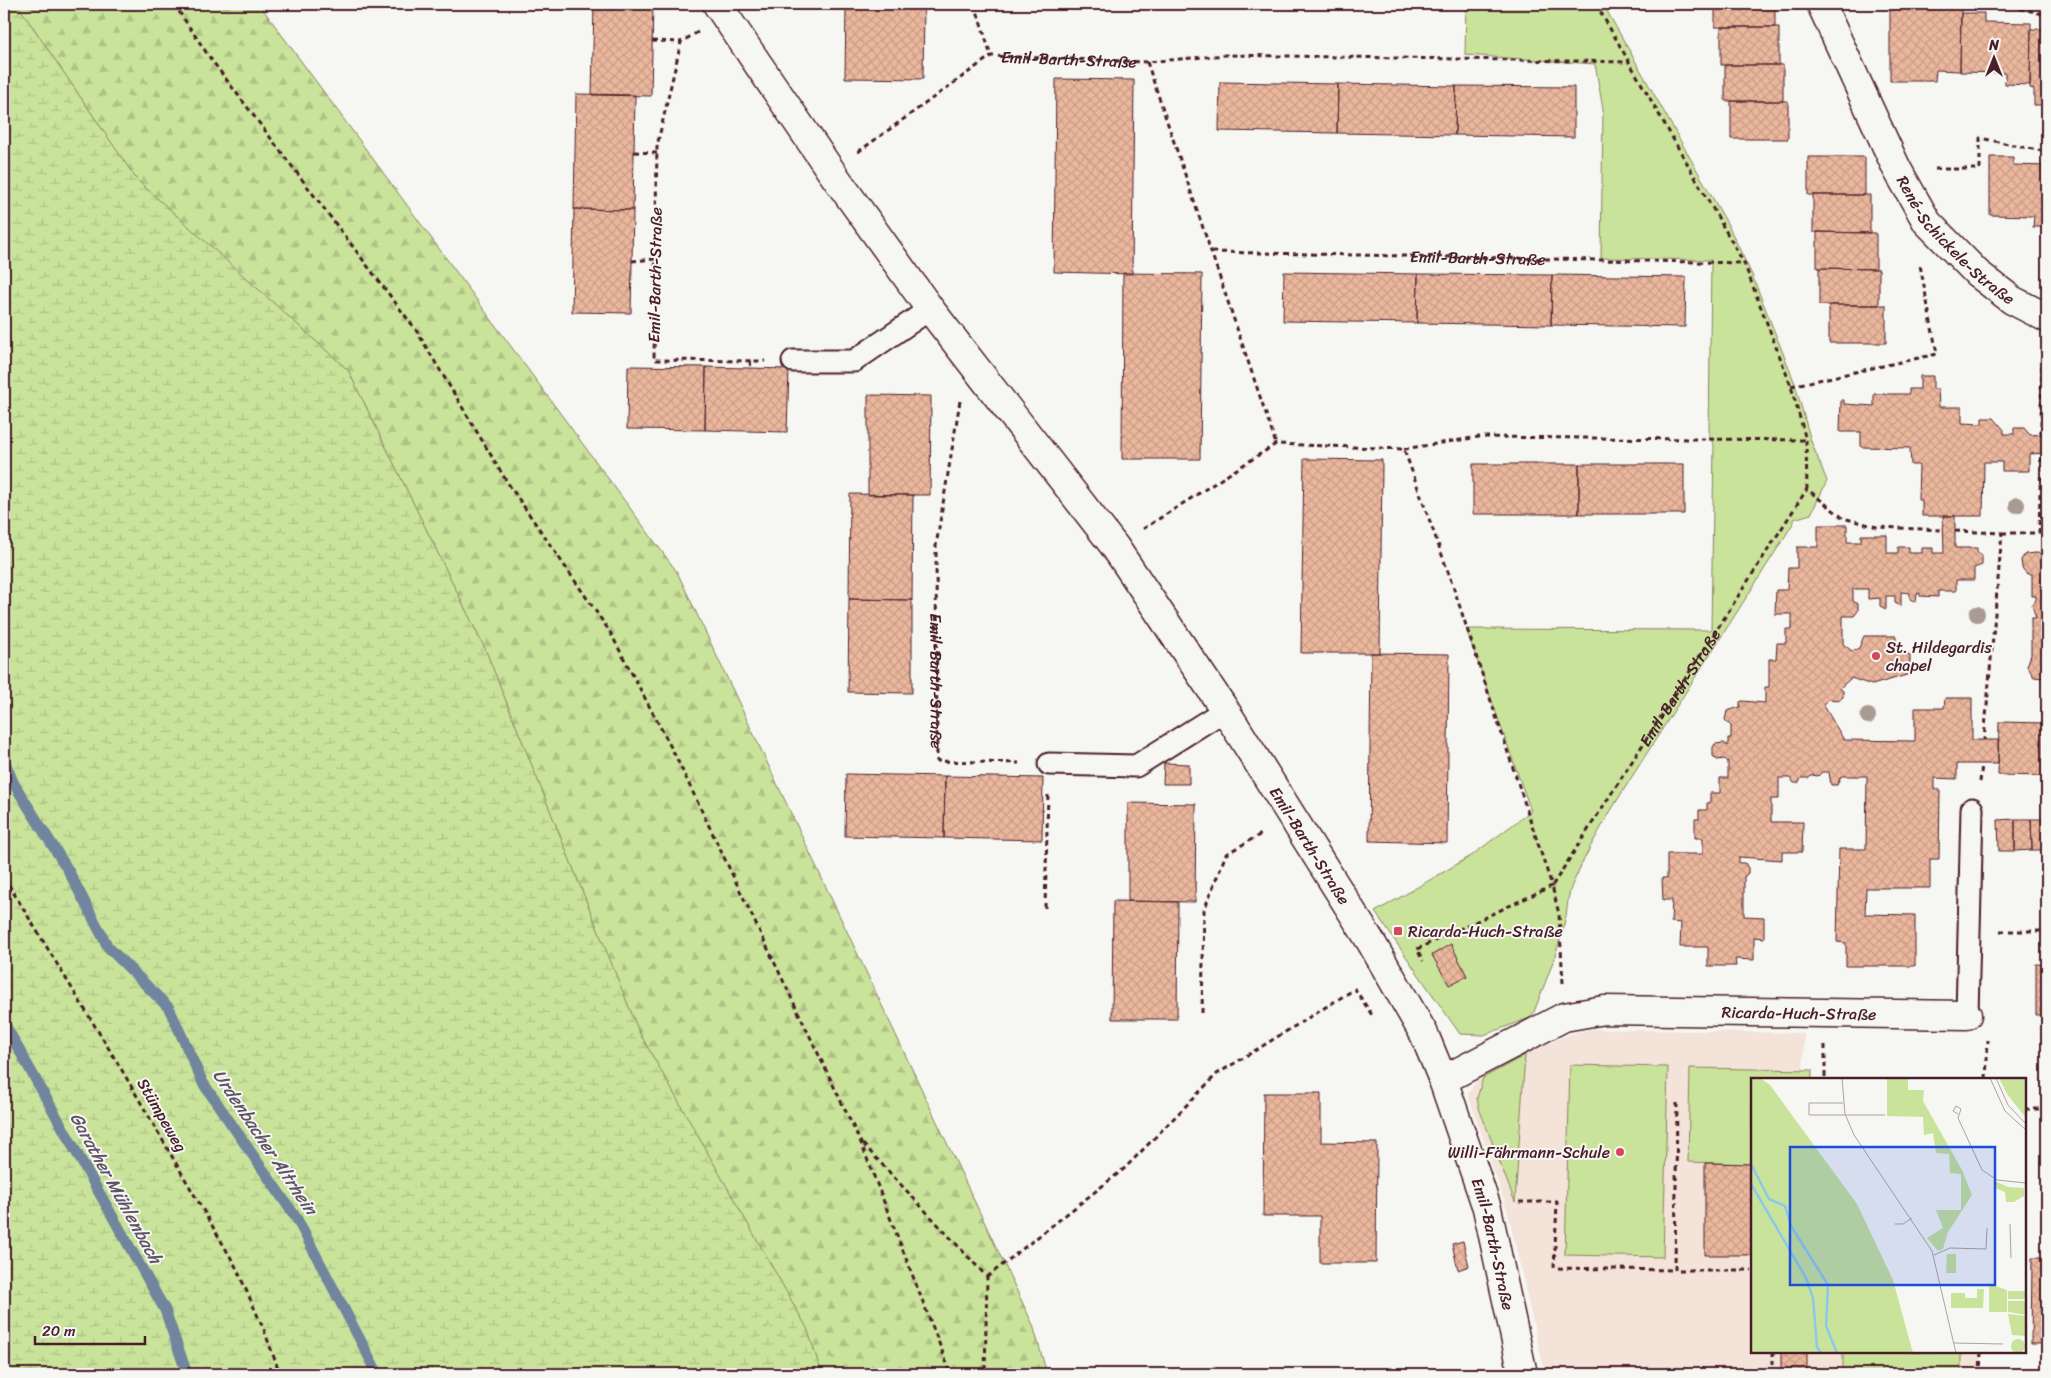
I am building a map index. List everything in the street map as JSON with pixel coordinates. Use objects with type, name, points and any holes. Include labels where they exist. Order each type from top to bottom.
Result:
[{"type":"street","name":"René-Schickele-Straße","points":[[1821,4],[1897,169],[1926,222],[1977,273],[2012,300],[2045,317]]},
{"type":"street","name":"Emil-Barth-Straße","points":[[721,10],[831,171],[930,309],[1115,547],[1225,710],[1401,993],[1424,1034],[1443,1080],[1487,1208],[1523,1374]]},
{"type":"street","name":"Ricarda-Huch-Straße","points":[[1443,1080],[1564,1016],[1604,1010],[1967,1015]]},
{"type":"lane","points":[[793,361],[854,361],[930,309]]},
{"type":"lane","points":[[1049,764],[1136,766],[1225,710]]},
{"type":"lane","name":"Ricarda-Huch-Straße","points":[[1967,1015],[1972,809]]},
{"type":"path","points":[[174,4],[210,58],[416,330],[506,482],[610,632],[678,761],[861,1143],[951,1374]]},
{"type":"path","name":"Emil-Barth-Straße","points":[[975,4],[991,56]]},
{"type":"path","points":[[1596,4],[1744,262],[1791,386],[1806,440],[1807,488],[1842,518],[1877,526],[1943,530]]},
{"type":"path","points":[[2002,4],[2047,15]]},
{"type":"path","points":[[652,41],[681,42],[721,10]]},
{"type":"path","name":"Emil-Barth-Straße","points":[[681,42],[657,153],[654,360],[793,361]]},
{"type":"path","name":"Emil-Barth-Straße","points":[[831,171],[991,56],[1147,62],[1226,55],[1629,62]]},
{"type":"path","name":"Emil-Barth-Straße","points":[[1147,62],[1276,444]]},
{"type":"path","name":"René-Schickele-Straße","points":[[1897,169],[1980,169],[1980,138],[2047,152]]},
{"type":"path","points":[[634,152],[657,153]]},
{"type":"path","points":[[1791,386],[1936,354],[1916,244],[1926,222]]},
{"type":"path","name":"Emil-Barth-Straße","points":[[1212,252],[1744,262]]},
{"type":"path","points":[[632,261],[656,260]]},
{"type":"path","points":[[2041,434],[2045,317]]},
{"type":"path","points":[[667,360],[667,367]]},
{"type":"path","points":[[750,360],[751,368]]},
{"type":"path","name":"Emil-Barth-Straße","points":[[970,360],[948,464],[936,546],[937,761],[1049,764]]},
{"type":"path","points":[[1115,547],[1276,444],[1404,449],[1479,437],[1806,440]]},
{"type":"path","points":[[1404,449],[1452,583],[1552,886],[1559,914],[1564,1016]]},
{"type":"path","points":[[2039,533],[2041,454]]},
{"type":"path","name":"Emil-Barth-Straße","points":[[1552,886],[1807,488]]},
{"type":"path","points":[[1955,531],[2039,533],[2047,531]]},
{"type":"path","points":[[1984,740],[2002,533]]},
{"type":"path","points":[[1045,908],[1049,764]]},
{"type":"path","points":[[1202,1014],[1204,910],[1226,854],[1291,816]]},
{"type":"path","name":"Stümpeweg","points":[[4,877],[123,1072],[235,1265],[264,1330],[280,1374]]},
{"type":"path","points":[[1425,967],[1418,949],[1552,886]]},
{"type":"path","points":[[1969,931],[2047,932]]},
{"type":"path","points":[[988,1278],[1125,1168],[1217,1074],[1355,989],[1372,1015],[1378,1012]]},
{"type":"path","points":[[1675,1270],[1677,1103]]},
{"type":"path","points":[[2026,1109],[2047,1109]]},
{"type":"path","points":[[861,1143],[988,1278],[984,1374]]},
{"type":"path","points":[[1515,1202],[1557,1202],[1554,1268],[1751,1270]]},
{"type":"path","points":[[1773,1353],[1773,1374]]},
{"type":"path","points":[[1981,1353],[1980,1372],[1999,1374]]},
{"type":"shaded area","name":"Willi-Fährmann-Schule","points":[[1590,1029],[1804,1033],[1803,1078],[1751,1078],[1751,1353],[1981,1353],[1981,1374],[1545,1374],[1507,1209],[1468,1094],[1480,1074],[1570,1034]]},
{"type":"green space","points":[[4,4],[259,4],[677,572],[1033,1325],[1047,1374],[4,1374]]},
{"type":"green space","points":[[4,4],[17,4],[137,180],[348,370],[486,651],[639,1032],[807,1328],[822,1374],[4,1374]]},
{"type":"green space","points":[[1466,4],[1603,4],[1728,225],[1752,275],[1794,381],[1811,441],[1827,481],[1811,514],[1794,519],[1794,522],[1600,829],[1571,888],[1559,945],[1532,1017],[1484,1035],[1460,1034],[1375,912],[1471,856],[1531,811],[1466,629],[1711,630],[1714,445],[1709,436],[1711,260],[1601,258],[1603,109],[1595,64],[1465,55]]},
{"type":"green space","points":[[1525,1055],[1515,1202],[1479,1108],[1477,1098],[1483,1078]]},
{"type":"green space","points":[[1570,1065],[1668,1067],[1663,1257],[1565,1255]]},
{"type":"green space","points":[[1690,1068],[1812,1070],[1812,1078],[1751,1078],[1751,1164],[1688,1162]]},
{"type":"green space","points":[[1843,1353],[1961,1353],[1961,1374],[1843,1374]]},
{"type":"building","points":[[594,4],[653,4],[651,96],[592,95]]},
{"type":"building","points":[[846,4],[924,4],[923,79],[845,78]]},
{"type":"building","points":[[1715,4],[1775,4],[1775,27],[1715,27]]},
{"type":"building","points":[[1890,4],[1916,4],[1916,7],[1961,8],[1960,71],[1936,70],[1935,81],[1890,81]]},
{"type":"building","points":[[1961,13],[1984,13],[1984,22],[2031,23],[2030,85],[2005,84],[2005,73],[1960,72]]},
{"type":"building","points":[[1721,27],[1779,27],[1779,65],[1721,65]]},
{"type":"building","points":[[2031,29],[2047,29],[2047,105],[2034,105],[2034,89],[2030,88]]},
{"type":"building","points":[[1725,65],[1783,65],[1783,101],[1725,101]]},
{"type":"building","points":[[1056,79],[1134,80],[1132,274],[1054,272]]},
{"type":"building","points":[[1220,82],[1338,84],[1337,133],[1219,131]]},
{"type":"building","points":[[1338,84],[1456,86],[1455,135],[1337,133]]},
{"type":"building","points":[[1456,86],[1574,87],[1574,137],[1455,135]]},
{"type":"building","points":[[576,94],[635,95],[633,210],[574,209]]},
{"type":"building","points":[[1731,101],[1788,101],[1788,139],[1731,139]]},
{"type":"building","points":[[1808,157],[1865,157],[1865,195],[1808,195]]},
{"type":"building","points":[[1990,157],[2013,157],[2013,165],[2047,166],[2047,227],[2033,227],[2034,216],[1990,215]]},
{"type":"building","points":[[1813,195],[1870,195],[1870,233],[1813,232]]},
{"type":"building","points":[[574,209],[633,210],[631,313],[572,312]]},
{"type":"building","points":[[1817,232],[1876,233],[1876,269],[1817,268]]},
{"type":"building","points":[[1819,268],[1879,269],[1879,305],[1819,305]]},
{"type":"building","points":[[1284,272],[1418,274],[1417,323],[1283,321]]},
{"type":"building","points":[[1123,273],[1202,274],[1200,459],[1122,459]]},
{"type":"building","points":[[1418,274],[1552,275],[1551,325],[1417,323]]},
{"type":"building","points":[[1552,275],[1686,277],[1685,327],[1551,325]]},
{"type":"building","points":[[1829,305],[1886,305],[1886,343],[1829,343]]},
{"type":"building","points":[[628,366],[706,367],[705,430],[627,429]]},
{"type":"building","points":[[706,367],[789,369],[787,432],[705,430]]},
{"type":"building","points":[[1920,376],[1933,376],[1933,389],[1938,389],[1939,407],[1962,407],[1962,423],[1982,424],[1982,418],[1994,418],[2004,430],[2004,434],[2014,434],[2014,428],[2024,428],[2030,435],[2047,434],[2047,453],[2029,454],[2029,471],[2002,471],[2002,462],[1984,462],[1983,516],[1922,516],[1922,500],[1918,500],[1919,465],[1911,465],[1910,448],[1861,447],[1861,432],[1840,432],[1841,400],[1844,400],[1844,404],[1874,406],[1874,394],[1909,394],[1909,389],[1920,389]]},
{"type":"building","points":[[868,395],[931,396],[930,495],[868,495]]},
{"type":"building","points":[[1304,459],[1382,460],[1380,653],[1301,653]]},
{"type":"building","points":[[1473,464],[1579,464],[1579,514],[1473,514]]},
{"type":"building","points":[[1579,464],[1684,464],[1684,514],[1579,514]]},
{"type":"building","points":[[850,494],[913,495],[912,600],[849,599]]},
{"type":"building","points":[[1943,516],[1955,516],[1955,548],[1977,548],[1977,552],[1982,556],[1982,565],[1974,568],[1974,580],[1956,580],[1956,591],[1938,591],[1938,597],[1920,596],[1920,593],[1917,594],[1916,602],[1910,599],[1910,593],[1901,592],[1901,606],[1895,603],[1895,596],[1886,596],[1886,609],[1880,606],[1880,598],[1868,599],[1868,589],[1853,589],[1853,601],[1858,604],[1858,611],[1854,616],[1843,616],[1843,644],[1852,651],[1859,648],[1864,636],[1896,636],[1896,644],[1900,644],[1900,651],[1910,655],[1910,674],[1872,685],[1851,678],[1840,688],[1843,691],[1843,697],[1839,700],[1829,699],[1823,704],[1844,740],[1915,741],[1915,708],[1944,708],[1945,698],[1972,698],[1972,740],[1998,740],[1998,764],[1957,764],[1957,779],[1934,778],[1934,789],[1940,789],[1939,859],[1930,859],[1930,888],[1866,888],[1865,914],[1915,915],[1915,966],[1846,966],[1846,943],[1837,942],[1839,849],[1866,849],[1867,776],[1841,776],[1837,785],[1831,785],[1829,772],[1822,772],[1818,776],[1812,775],[1809,778],[1801,778],[1799,783],[1794,783],[1790,778],[1779,778],[1779,799],[1771,799],[1771,822],[1803,822],[1802,852],[1782,852],[1782,860],[1739,857],[1739,863],[1745,863],[1748,868],[1748,873],[1744,877],[1744,916],[1764,917],[1764,938],[1754,937],[1754,960],[1735,959],[1736,966],[1708,966],[1708,947],[1680,947],[1681,923],[1671,922],[1672,900],[1663,900],[1662,878],[1667,878],[1667,854],[1703,854],[1703,838],[1695,838],[1695,819],[1699,819],[1699,810],[1707,810],[1707,803],[1710,803],[1710,793],[1720,793],[1720,778],[1728,778],[1728,762],[1725,759],[1717,760],[1713,756],[1713,747],[1715,744],[1724,743],[1728,746],[1728,738],[1731,738],[1731,726],[1725,720],[1727,711],[1740,707],[1740,702],[1742,701],[1765,703],[1765,687],[1769,687],[1769,659],[1776,659],[1777,643],[1786,643],[1786,629],[1792,629],[1792,614],[1775,614],[1776,590],[1787,590],[1788,568],[1797,568],[1797,547],[1818,547],[1818,525],[1847,525],[1847,542],[1861,542],[1861,535],[1887,535],[1887,553],[1898,553],[1898,547],[1909,547],[1909,553],[1922,553],[1922,548],[1933,548],[1933,553],[1944,553]]},
{"type":"building","points":[[2025,554],[2047,554],[2047,677],[2043,678],[2034,677],[2027,666],[2031,655],[2031,618],[2036,618],[2032,605],[2036,600],[2036,596],[2032,596],[2032,574],[2027,574],[2022,568],[2021,560]]},
{"type":"building","points":[[849,599],[912,600],[912,693],[848,692]]},
{"type":"building","points":[[1371,653],[1449,654],[1447,843],[1369,841]]},
{"type":"building","points":[[1999,722],[2044,723],[2044,776],[1998,775]]},
{"type":"building","points":[[2044,723],[2047,723],[2047,776],[2044,776]]},
{"type":"building","points":[[1164,763],[1189,764],[1189,784],[1163,784]]},
{"type":"building","points":[[846,774],[945,776],[944,838],[845,836]]},
{"type":"building","points":[[945,776],[1043,778],[1042,840],[944,838]]},
{"type":"building","points":[[1128,803],[1196,804],[1195,902],[1128,901]]},
{"type":"building","points":[[2015,819],[2015,851],[1999,851],[1998,820]]},
{"type":"building","points":[[2015,819],[2031,819],[2032,850],[2015,851]]},
{"type":"building","points":[[2031,819],[2047,819],[2047,850],[2032,850]]},
{"type":"building","points":[[1113,901],[1178,902],[1177,1019],[1112,1019]]},
{"type":"building","points":[[1451,944],[1467,976],[1449,985],[1432,955]]},
{"type":"building","points":[[2036,964],[2047,965],[2047,1015],[2036,1015]]},
{"type":"building","points":[[1264,1093],[1321,1093],[1321,1142],[1377,1143],[1376,1263],[1320,1263],[1320,1216],[1263,1216]]},
{"type":"building","points":[[1705,1163],[1751,1164],[1751,1255],[1705,1255]]},
{"type":"building","points":[[1463,1241],[1469,1266],[1458,1270],[1452,1244]]},
{"type":"building","points":[[2032,1258],[2047,1258],[2047,1344],[2031,1344]]},
{"type":"building","points":[[1781,1353],[1807,1353],[1807,1374],[1781,1374]]},
{"type":"waterway","name":"Urdenbacher Altrhein","points":[[4,760],[14,784],[68,870],[108,947],[169,1008],[203,1083],[297,1219],[378,1374]]},
{"type":"waterway","name":"Garather Mühlenbach","points":[[4,1023],[165,1310],[187,1374]]},
{"type":"place","name":"St. Hildegardis chapel","points":[[1876,656]]},
{"type":"place","name":"Ricarda-Huch-Straße","points":[[1398,931]]},
{"type":"place","name":"Willi-Fährmann-Schule","points":[[1620,1152]]}]
